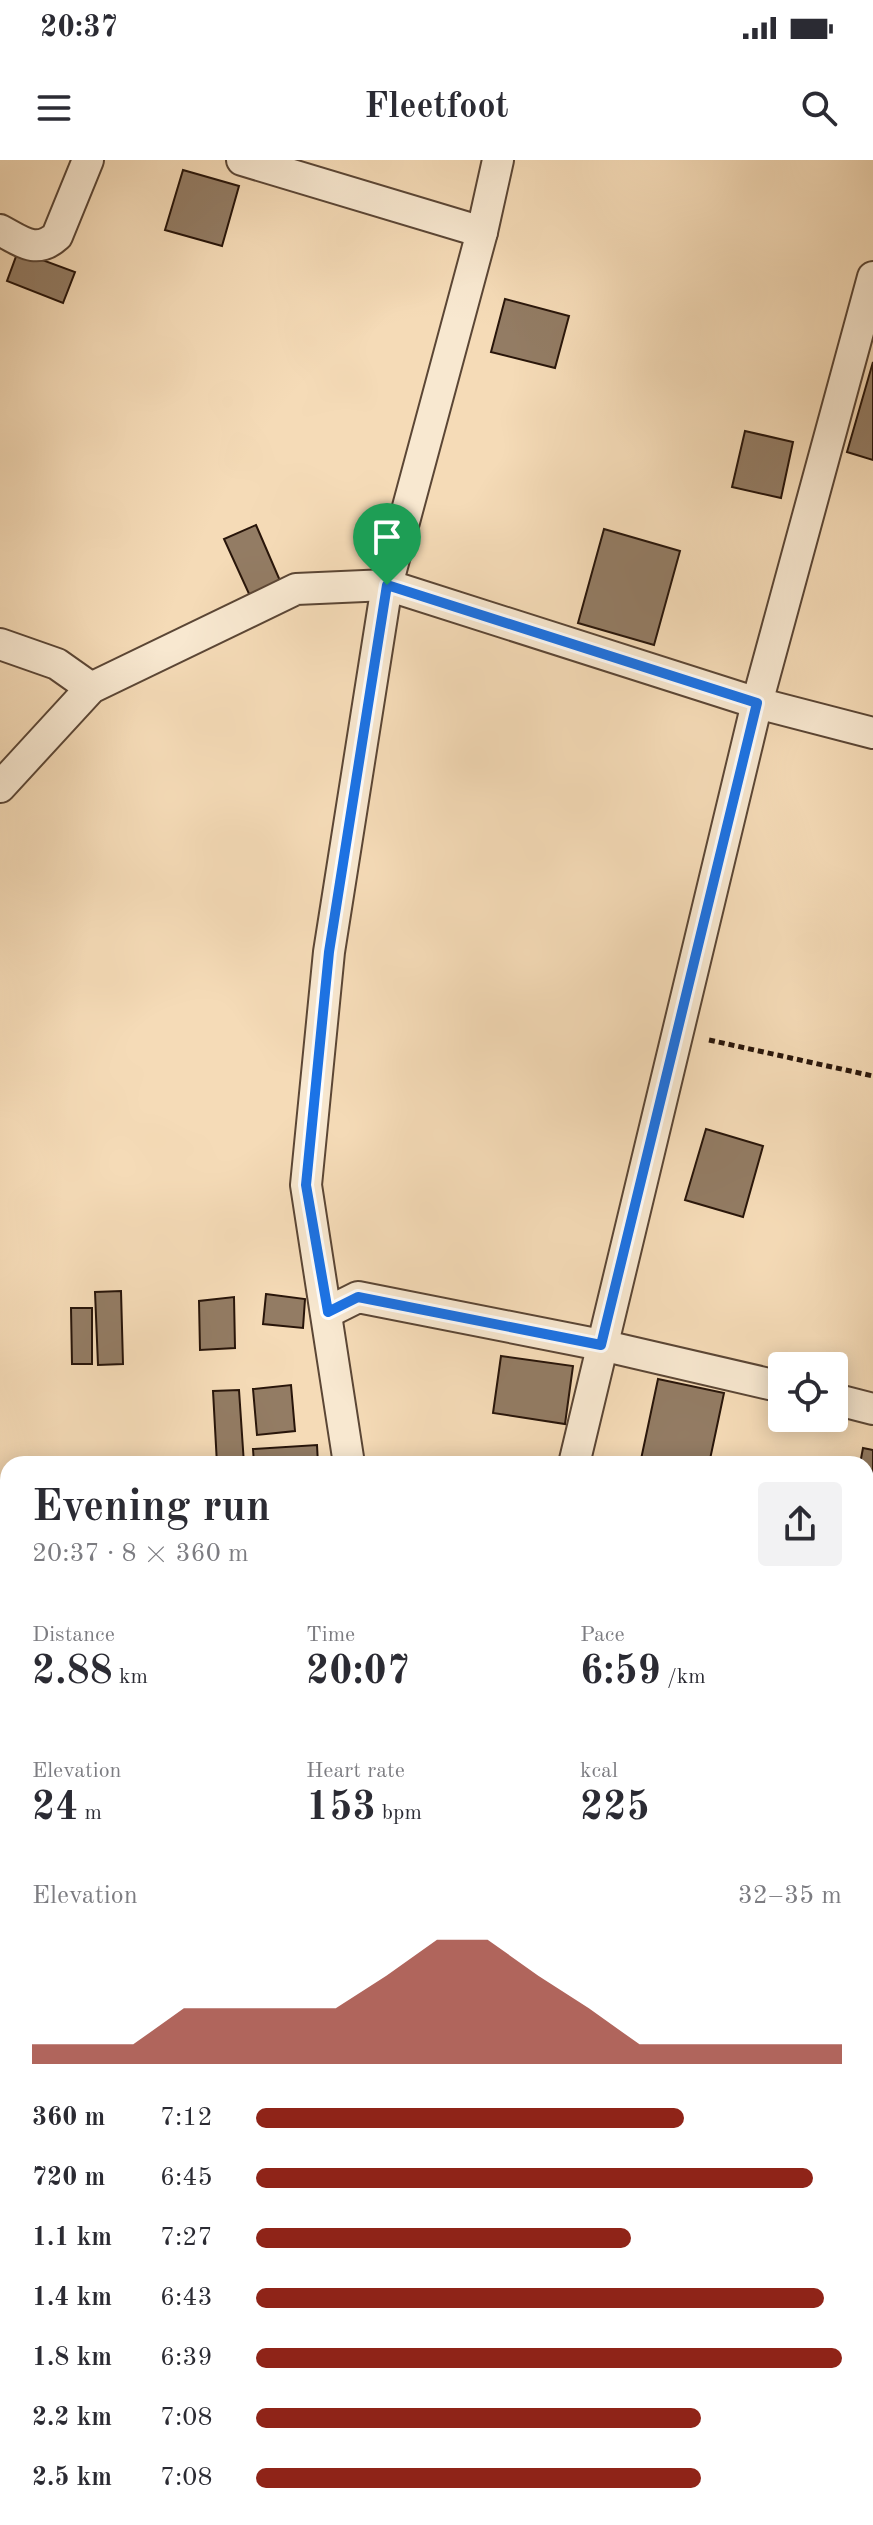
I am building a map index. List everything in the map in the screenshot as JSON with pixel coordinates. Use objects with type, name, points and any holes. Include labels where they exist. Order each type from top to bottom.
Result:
[{"type":"street","points":[[0,230],[32,247],[47,245],[57,236],[88,160]]},
{"type":"street","points":[[242,160],[482,232]]},
{"type":"street","points":[[348,1456],[306,1185],[329,952],[387,585],[482,232],[498,160]]},
{"type":"street","points":[[576,1456],[757,703],[864,341],[873,277]]},
{"type":"street","points":[[0,787],[91,688],[296,589],[387,585],[757,703],[873,733]]},
{"type":"street","points":[[0,644],[57,664],[91,688]]},
{"type":"street","points":[[328,1312],[358,1297],[601,1345],[768,1384]]},
{"type":"street","points":[[848,1403],[873,1409]]},
{"type":"path","points":[[677,1032],[873,1076]]},
{"type":"building","points":[[183,170],[239,186],[222,246],[165,230]]},
{"type":"building","points":[[18,251],[75,272],[63,303],[7,281]]},
{"type":"building","points":[[505,299],[569,316],[555,368],[491,352]]},
{"type":"building","points":[[873,362],[873,460],[847,452]]},
{"type":"building","points":[[745,431],[793,442],[781,498],[732,487]]},
{"type":"building","points":[[256,525],[281,583],[250,596],[224,539]]},
{"type":"building","points":[[604,529],[680,551],[654,645],[578,623]]},
{"type":"building","points":[[706,1129],[763,1146],[743,1217],[685,1200]]},
{"type":"building","points":[[121,1291],[123,1364],[98,1365],[95,1292]]},
{"type":"building","points":[[266,1294],[305,1299],[303,1328],[263,1324]]},
{"type":"building","points":[[234,1297],[235,1348],[200,1350],[199,1301]]},
{"type":"building","points":[[71,1308],[92,1308],[92,1364],[72,1364]]},
{"type":"building","points":[[501,1356],[573,1366],[565,1424],[493,1413]]},
{"type":"building","points":[[658,1379],[724,1393],[711,1456],[642,1456]]},
{"type":"building","points":[[291,1385],[295,1431],[257,1435],[253,1389]]},
{"type":"building","points":[[239,1390],[243,1456],[217,1456],[213,1391]]},
{"type":"building","points":[[317,1445],[318,1456],[253,1456],[253,1449]]},
{"type":"building","points":[[863,1448],[873,1450],[873,1456],[862,1456]]},
{"type":"route","points":[[387,585],[757,703],[601,1345],[358,1297],[328,1312],[306,1185],[329,952],[387,585]]}]
